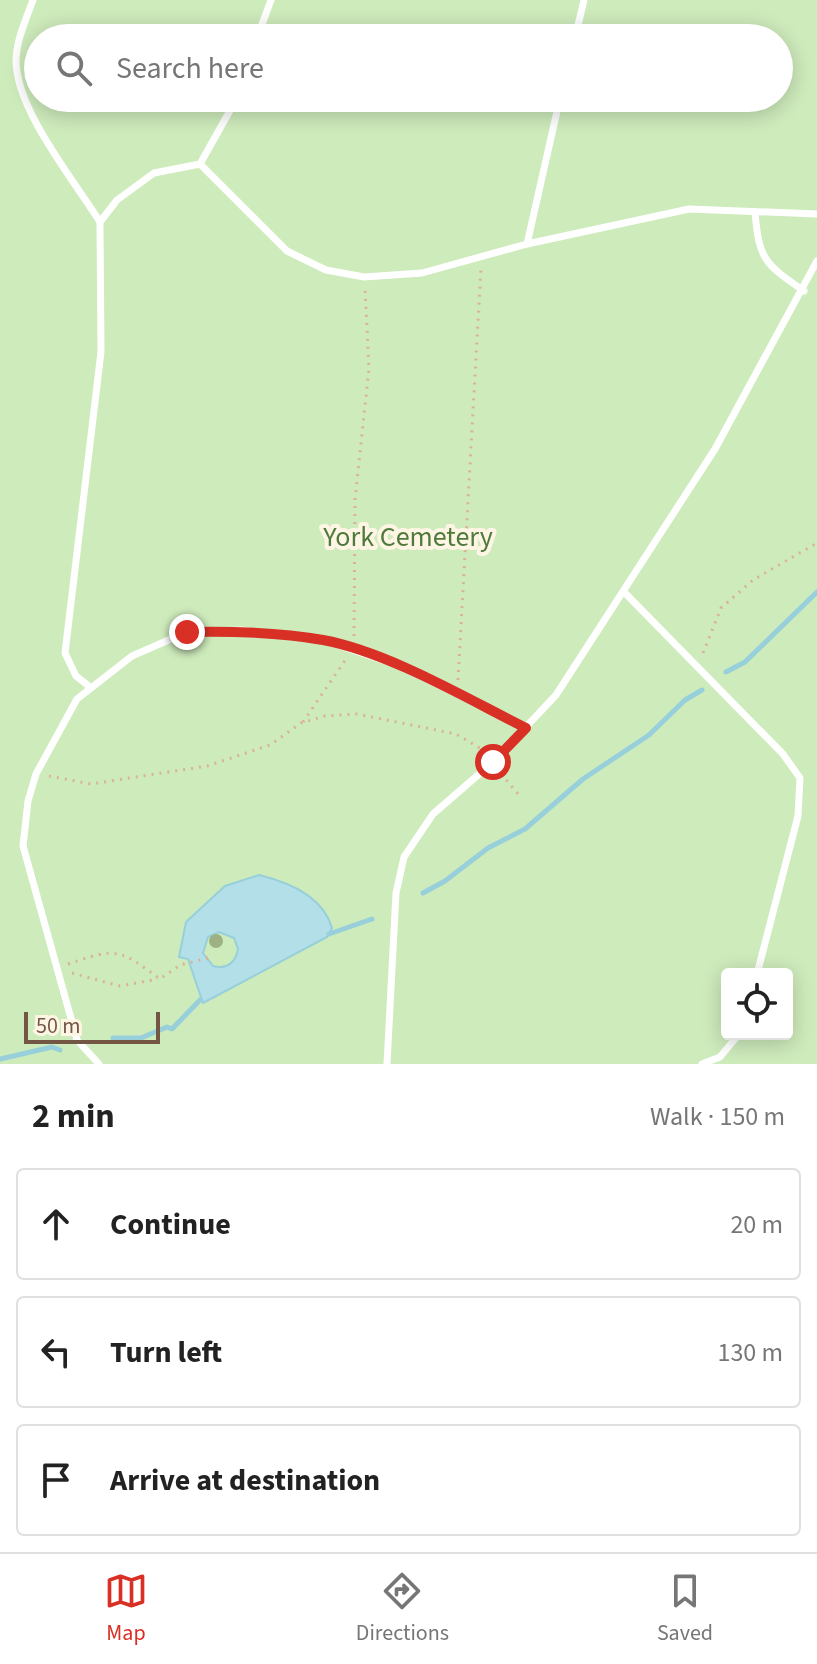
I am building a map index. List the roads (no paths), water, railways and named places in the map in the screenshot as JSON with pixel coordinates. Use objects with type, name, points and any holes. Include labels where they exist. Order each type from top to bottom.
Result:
[{"type":"lane","points":[[24,24],[33,0]]},
{"type":"lane","points":[[262,24],[271,0]]},
{"type":"lane","points":[[578,24],[584,0]]},
{"type":"lane","points":[[24,24],[19,38],[18,78],[24,93]]},
{"type":"lane","points":[[31,112],[100,222],[101,352],[65,653],[76,676],[90,687]]},
{"type":"lane","points":[[100,222],[117,200],[154,173],[200,164],[229,112]]},
{"type":"lane","points":[[527,244],[557,112]]},
{"type":"lane","points":[[200,164],[287,251],[326,270],[364,277],[422,273],[527,244],[689,209],[817,214]]},
{"type":"lane","points":[[755,212],[758,248],[767,266],[804,291]]},
{"type":"lane","points":[[387,1064],[396,893],[404,857],[433,814],[526,728],[556,695],[625,593],[715,449],[804,291],[817,261]]},
{"type":"lane","points":[[625,593],[698,664],[783,754],[800,778],[798,816],[759,968]]},
{"type":"lane","points":[[99,1064],[77,1040],[23,846],[28,801],[36,774],[77,699],[90,687],[132,656],[187,632],[241,630],[326,641],[400,666],[526,728]]},
{"type":"lane","points":[[702,1064],[720,1057],[734,1040]]},
{"type":"water","points":[[259,875],[281,882],[313,899],[332,928],[327,937],[203,1003],[188,959],[179,957],[186,922],[225,886]],"holes":[[[219,932],[234,938],[238,949],[233,961],[227,966],[213,966],[203,953],[208,937]]]},
{"type":"waterway","points":[[726,672],[745,662],[817,592]]},
{"type":"waterway","points":[[423,893],[445,881],[488,848],[525,829],[583,779],[649,735],[685,700],[702,690]]},
{"type":"waterway","points":[[329,934],[372,919]]},
{"type":"waterway","points":[[113,1038],[141,1038],[167,1027],[172,1029],[200,1000]]},
{"type":"waterway","points":[[0,1059],[52,1047],[60,1050]]},
{"type":"park label","name":"York Cemetery","points":[[408,536]]}]
